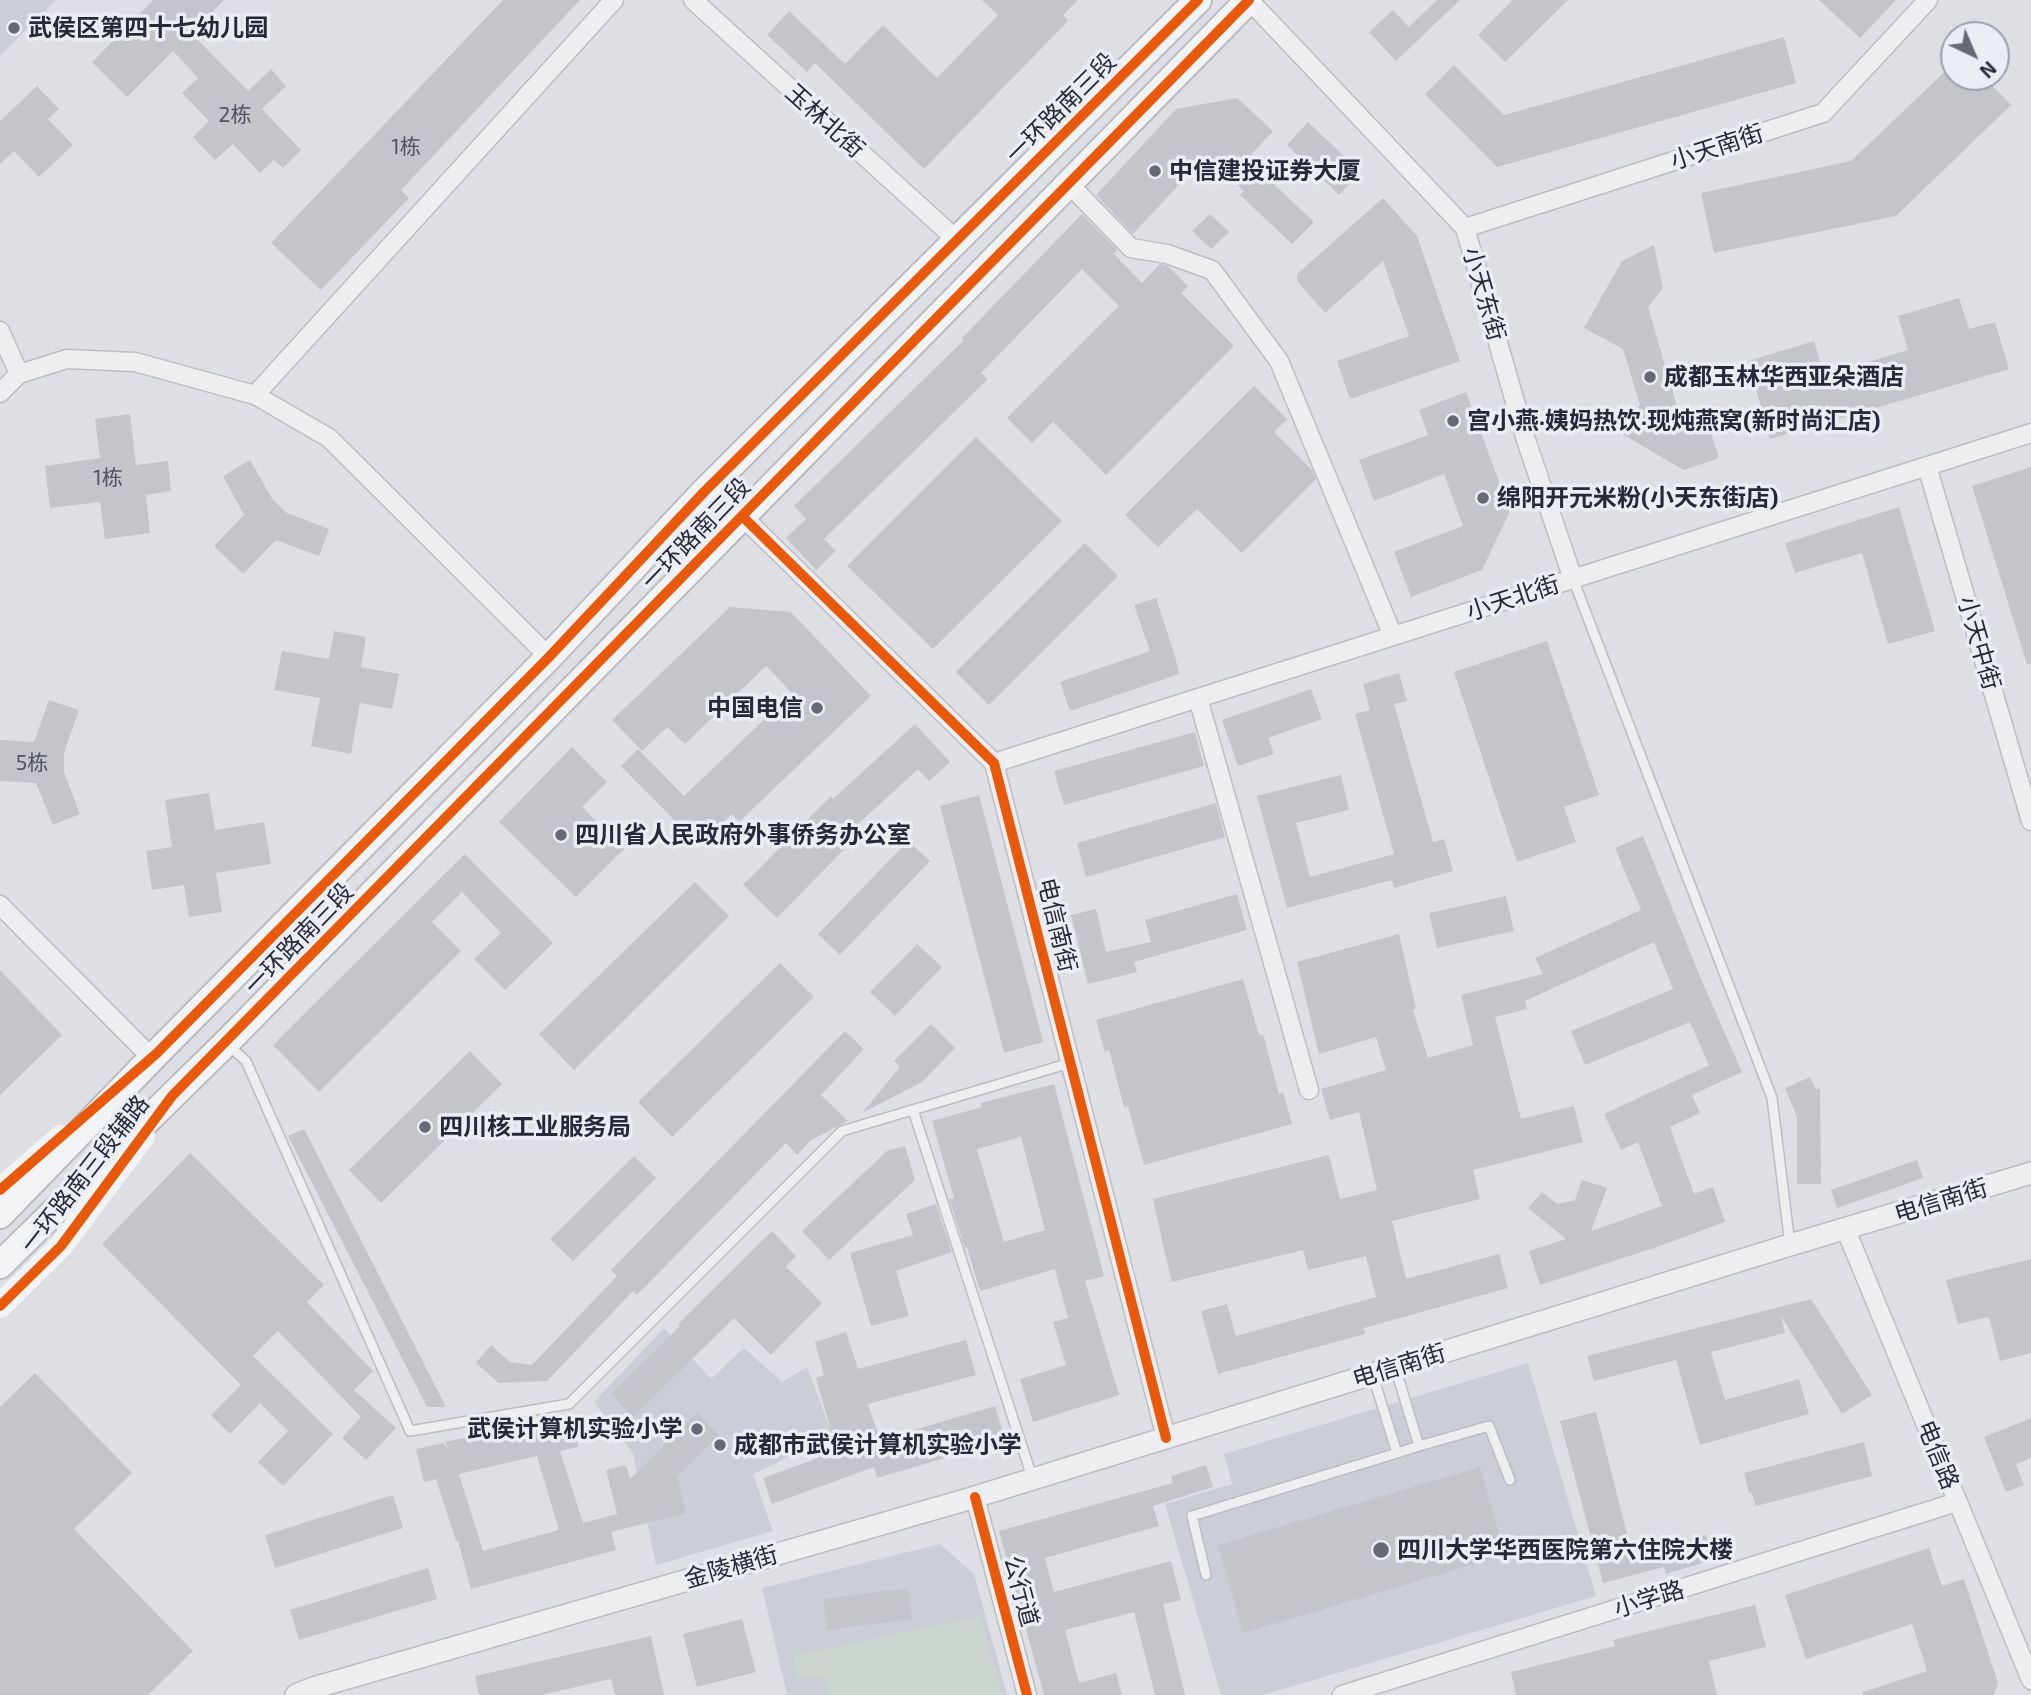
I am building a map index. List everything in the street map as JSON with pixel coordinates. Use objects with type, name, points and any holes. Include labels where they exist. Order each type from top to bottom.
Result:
[{"type":"main road","name":"一环路南三段","points":[[0,1215],[149,1051],[549,657],[705,491],[958,242],[1198,0]]},
{"type":"main road","name":"一环路南三段","points":[[0,1265],[226,1043],[1249,0]]},
{"type":"main road","points":[[1024,175],[1041,170],[1052,172],[1057,181],[1057,190],[1051,203]]},
{"type":"main road","name":"一环路南三段辅路","points":[[0,1190],[149,1051]]},
{"type":"main road","name":"一环路南三段辅路","points":[[0,1306],[61,1246],[172,1096]]},
{"type":"street","points":[[255,395],[614,0]]},
{"type":"street","name":"玉林北街","points":[[693,0],[958,242]]},
{"type":"street","name":"小天东街","points":[[1249,0],[1465,229],[1526,440],[1573,579]]},
{"type":"street","name":"小天南街","points":[[1465,229],[1823,113],[1928,0]]},
{"type":"street","points":[[1069,184],[1131,248],[1167,254],[1212,270],[1279,362],[1393,636]]},
{"type":"street","points":[[0,331],[19,374]]},
{"type":"street","points":[[0,393],[19,374],[67,359],[135,362],[255,395],[329,438],[549,657]]},
{"type":"street","name":"小天北街","points":[[994,763],[2031,433]]},
{"type":"street","name":"小天中街","points":[[1927,466],[2031,821]]},
{"type":"street","points":[[743,517],[994,763]]},
{"type":"street","points":[[1198,698],[1309,1090]]},
{"type":"street","name":"电信南街","points":[[994,763],[1166,1438],[2031,1173]]},
{"type":"street","points":[[0,905],[149,1051]]},
{"type":"street","name":"电信路","points":[[1846,1230],[2031,1680]]},
{"type":"street","name":"金陵横街","points":[[296,1695],[1166,1438]]},
{"type":"street","name":"公行道","points":[[970,1498],[1016,1695]]},
{"type":"street","name":"公行道","points":[[970,1498],[1027,1695]]},
{"type":"street","name":"小学路","points":[[1342,1695],[1957,1502]]},
{"type":"lane","points":[[1573,579],[1772,1098],[1790,1245]]},
{"type":"lane","points":[[226,1043],[246,1061],[410,1431],[569,1404],[842,1131],[1070,1063]]},
{"type":"lane","points":[[913,1110],[1032,1479]]},
{"type":"lane","points":[[1395,1367],[1419,1446]]},
{"type":"lane","points":[[1372,1374],[1397,1453]]},
{"type":"lane","points":[[1206,1575],[1192,1516],[1489,1426],[1510,1480]]},
{"type":"shaded area","name":"武侯区第四十七幼儿园","points":[[0,0],[56,0],[0,56]]},
{"type":"shaded area","name":"成都市武侯计算机实验小学","points":[[664,1328],[711,1379],[744,1348],[782,1382],[807,1367],[833,1436],[753,1474],[773,1531],[656,1565],[633,1454],[594,1402]]},
{"type":"shaded area","name":"四川大学华西医院第六住院大楼","points":[[1528,1363],[1596,1596],[1263,1695],[1221,1695],[1165,1504],[1232,1484],[1224,1454]]},
{"type":"shaded area","points":[[940,1544],[974,1574],[1007,1695],[787,1695],[762,1588]]},
{"type":"shaded area","points":[[980,1616],[1003,1695],[830,1695],[823,1677],[798,1678],[793,1656]]},
{"type":"building","points":[[153,0],[224,0],[191,33],[248,91],[271,69],[286,86],[262,109],[301,150],[283,168],[274,160],[260,173],[233,144],[215,160],[193,137],[209,121],[182,93],[198,78],[173,51],[127,97],[92,62]]},
{"type":"building","points":[[503,0],[580,0],[401,190],[409,198],[321,290],[271,243]]},
{"type":"building","points":[[982,0],[1078,0],[1063,15],[1068,21],[924,169],[815,63],[807,72],[767,35],[789,11],[845,64],[883,25],[937,78],[998,15]]},
{"type":"building","points":[[1437,0],[1460,0],[1396,61],[1369,32],[1393,10],[1409,27]]},
{"type":"building","points":[[1513,0],[1568,0],[1505,62],[1478,35]]},
{"type":"building","points":[[1819,0],[1896,0],[1860,38]]},
{"type":"building","points":[[1784,37],[1796,83],[1497,167],[1425,94],[1454,65],[1504,115]]},
{"type":"building","points":[[1940,76],[1940,91],[1998,91],[2011,105],[1896,216],[1714,253],[1701,193],[1851,161]]},
{"type":"building","points":[[37,86],[59,109],[48,119],[73,145],[39,177],[14,151],[0,164],[0,121]]},
{"type":"building","name":"中信建投证券大厦","points":[[1237,98],[1273,131],[1247,159],[1314,222],[1292,244],[1240,195],[1244,191],[1212,161],[1198,164],[1133,234],[1096,195],[1176,109]]},
{"type":"building","points":[[1308,122],[1361,172],[1339,195],[1287,145]]},
{"type":"building","points":[[1383,198],[1417,236],[1460,361],[1350,399],[1337,361],[1409,336],[1383,261],[1325,313],[1297,281],[1297,274]]},
{"type":"building","points":[[1082,214],[1117,250],[1114,254],[1142,283],[1160,264],[1168,266],[1188,286],[1181,293],[1234,346],[1106,475],[1053,422],[1032,443],[1007,418],[1119,306],[1082,269],[981,373],[988,379],[824,539],[836,551],[816,570],[786,538],[806,519],[794,506],[964,340],[962,338]]},
{"type":"building","points":[[1210,214],[1229,232],[1211,249],[1192,231]]},
{"type":"building","name":"成都玉林华西亚朵酒店","points":[[1654,245],[1663,288],[1648,307],[1680,417],[1709,427],[1719,458],[1684,470],[1622,434],[1640,405],[1623,349],[1584,328],[1622,261]]},
{"type":"building","points":[[1959,298],[1969,329],[1995,322],[2009,369],[1770,439],[1748,361],[1814,341],[1824,375],[1908,350],[1898,316]]},
{"type":"building","points":[[1254,386],[1287,419],[1274,432],[1312,470],[1316,479],[1242,553],[1197,509],[1158,547],[1125,515]]},
{"type":"building","points":[[1466,392],[1510,511],[1482,570],[1411,597],[1394,552],[1463,526],[1444,474],[1374,501],[1359,460],[1428,435],[1419,410]]},
{"type":"building","points":[[130,414],[136,465],[168,461],[171,491],[146,495],[150,533],[105,539],[100,502],[50,508],[45,466],[100,458],[95,419]]},
{"type":"building","points":[[976,437],[1062,521],[933,649],[847,566]]},
{"type":"building","points":[[250,460],[273,500],[287,513],[329,529],[319,556],[276,540],[243,574],[214,546],[244,515],[223,476]]},
{"type":"building","points":[[2031,467],[2031,664],[2027,664],[1972,486]]},
{"type":"building","points":[[1899,507],[1935,631],[1888,644],[1862,553],[1795,573],[1785,543]]},
{"type":"building","points":[[1085,543],[1118,576],[989,705],[956,672]]},
{"type":"building","points":[[1156,598],[1179,674],[1070,711],[1060,682],[1150,651],[1134,605]]},
{"type":"building","name":"中国电信","points":[[730,607],[791,612],[871,696],[739,822],[732,814],[700,846],[621,766],[638,749],[684,796],[792,693],[766,666],[685,744],[667,727],[642,751],[612,720]]},
{"type":"building","points":[[334,631],[366,637],[361,667],[399,674],[392,709],[360,703],[351,754],[311,746],[320,698],[274,690],[282,651],[329,659]]},
{"type":"building","points":[[1547,641],[1599,795],[1564,807],[1576,842],[1517,862],[1454,672]]},
{"type":"building","points":[[1399,673],[1407,701],[1394,704],[1433,842],[1444,839],[1453,871],[1394,888],[1392,880],[1287,908],[1257,796],[1341,775],[1349,810],[1296,823],[1310,877],[1394,854],[1355,714],[1370,710],[1363,684]]},
{"type":"building","points":[[1311,689],[1322,719],[1268,738],[1274,754],[1238,766],[1222,720]]},
{"type":"building","points":[[49,700],[79,710],[64,753],[64,772],[80,814],[53,825],[36,783],[0,781],[0,740],[34,742]]},
{"type":"building","points":[[915,724],[950,762],[929,781],[918,769],[858,824],[864,829],[777,918],[743,885],[831,796],[833,799]]},
{"type":"building","points":[[1195,732],[1204,766],[1064,805],[1054,771]]},
{"type":"building","name":"四川省人民政府外事侨务办公室","points":[[572,747],[607,782],[582,807],[624,849],[576,897],[499,822]]},
{"type":"building","points":[[209,793],[215,830],[264,822],[271,864],[216,873],[222,912],[189,917],[184,885],[152,890],[146,851],[172,847],[165,800]]},
{"type":"building","points":[[979,795],[1043,1042],[1004,1053],[940,806]]},
{"type":"building","points":[[1216,803],[1225,837],[1086,877],[1077,843]]},
{"type":"building","points":[[1643,836],[1742,1072],[1692,1095],[1700,1113],[1670,1127],[1694,1194],[1713,1187],[1725,1222],[1540,1285],[1529,1251],[1566,1239],[1528,1208],[1542,1192],[1557,1204],[1575,1200],[1582,1180],[1607,1188],[1591,1231],[1662,1206],[1638,1142],[1621,1150],[1604,1114],[1709,1065],[1690,1022],[1585,1065],[1571,1031],[1673,989],[1654,942],[1525,1001],[1527,1009],[1495,1017],[1521,1119],[1574,1106],[1583,1142],[1473,1170],[1480,1199],[1392,1221],[1406,1279],[1499,1254],[1508,1288],[1364,1328],[1365,1334],[1218,1374],[1201,1311],[1227,1304],[1236,1336],[1376,1297],[1366,1256],[1308,1270],[1303,1250],[1172,1282],[1163,1245],[1153,1199],[1329,1155],[1340,1199],[1377,1190],[1359,1112],[1330,1120],[1321,1089],[1386,1070],[1376,1037],[1319,1054],[1297,962],[1399,934],[1416,1009],[1413,1010],[1428,1058],[1473,1045],[1461,995],[1543,974],[1535,958],[1641,910],[1615,848]]},
{"type":"building","points":[[908,841],[930,861],[840,955],[818,934]]},
{"type":"building","points":[[465,854],[553,943],[505,990],[474,959],[501,933],[462,892],[432,922],[461,951],[319,1092],[273,1045]]},
{"type":"building","points":[[695,882],[729,916],[574,1070],[539,1034]]},
{"type":"building","points":[[1237,894],[1247,930],[1134,962],[1137,972],[1088,984],[1071,915],[1096,909],[1106,952],[1151,942],[1145,920]]},
{"type":"building","points":[[1506,896],[1514,931],[1437,948],[1429,913]]},
{"type":"building","points":[[917,944],[942,967],[895,1016],[870,992]]},
{"type":"building","points":[[780,963],[814,997],[672,1137],[638,1102]]},
{"type":"building","points":[[0,970],[62,1035],[0,1095]]},
{"type":"building","points":[[1243,979],[1259,1035],[1263,1034],[1279,1094],[1283,1093],[1292,1124],[1144,1165],[1128,1106],[1124,1107],[1109,1050],[1105,1052],[1096,1020]]},
{"type":"building","points":[[931,1024],[955,1048],[922,1082],[862,1113],[900,1067],[894,1061]]},
{"type":"building","points":[[845,1031],[864,1049],[821,1095],[848,1121],[811,1140],[797,1155],[786,1143],[637,1295],[633,1291],[547,1381],[499,1383],[476,1363],[491,1345],[510,1362],[532,1365],[617,1276],[611,1270]]},
{"type":"building","name":"四川核工业服务局","points":[[470,1051],[502,1084],[381,1203],[349,1170]]},
{"type":"building","points":[[1810,1077],[1816,1090],[1820,1088],[1821,1184],[1797,1184],[1797,1117],[1785,1088]]},
{"type":"building","points":[[1054,1084],[1104,1276],[1085,1281],[1119,1395],[1033,1422],[1020,1379],[1066,1365],[1053,1322],[1068,1318],[1055,1269],[980,1291],[949,1199],[954,1198],[932,1121],[982,1107],[981,1103]],"holes":[[[1021,1137],[1045,1230],[1004,1242],[977,1149]]]},
{"type":"building","points":[[304,1129],[446,1407],[427,1407],[288,1136]]},
{"type":"building","points":[[905,1146],[915,1180],[829,1260],[802,1231],[887,1151]]},
{"type":"building","points":[[190,1153],[324,1285],[307,1302],[373,1371],[354,1390],[396,1428],[366,1460],[342,1438],[361,1417],[278,1331],[253,1356],[333,1434],[283,1486],[258,1462],[288,1431],[260,1403],[230,1434],[211,1415],[241,1385],[102,1244]]},
{"type":"building","points":[[634,1156],[656,1178],[573,1261],[550,1239]]},
{"type":"building","points":[[1917,1160],[1923,1178],[1837,1208],[1831,1190]]},
{"type":"building","points":[[936,1204],[952,1252],[896,1271],[909,1316],[871,1326],[850,1253],[913,1235],[906,1214]]},
{"type":"building","points":[[772,1231],[796,1256],[786,1267],[822,1303],[771,1355],[734,1318],[633,1417],[611,1394]]},
{"type":"building","points":[[2031,1259],[2031,1353],[2000,1361],[1989,1317],[1958,1324],[1946,1280]]},
{"type":"building","points":[[1811,1299],[1872,1395],[1842,1414],[1781,1316],[1785,1333],[1711,1352],[1725,1400],[1799,1379],[1809,1414],[1700,1445],[1676,1360],[1594,1381],[1587,1356]]},
{"type":"building","points":[[846,1332],[858,1369],[966,1340],[976,1375],[868,1404],[880,1440],[995,1406],[1005,1440],[877,1478],[874,1467],[772,1504],[763,1478],[837,1451],[816,1378],[824,1375],[815,1342]]},
{"type":"building","points":[[35,1373],[132,1473],[74,1529],[193,1651],[148,1695],[0,1695],[0,1407]]},
{"type":"building","points":[[1596,1412],[1633,1557],[1706,1535],[1713,1560],[1666,1574],[1664,1567],[1603,1583],[1560,1421]]},
{"type":"building","points":[[697,1413],[719,1435],[677,1476],[686,1513],[611,1532],[616,1550],[471,1589],[458,1541],[436,1479],[424,1482],[416,1449],[443,1443],[449,1449],[445,1442],[571,1414],[578,1447],[560,1451],[583,1523],[617,1514],[606,1470],[626,1465],[630,1479]],"holes":[[[537,1456],[559,1530],[483,1551],[459,1474]]]},
{"type":"building","points":[[2031,1418],[2031,1458],[2016,1464],[2024,1485],[2006,1492],[1984,1437]]},
{"type":"building","points":[[1864,1442],[1872,1476],[1756,1506],[1751,1492],[1749,1493],[1744,1473]]},
{"type":"building","points":[[1206,1465],[1213,1487],[1153,1506],[1159,1526],[1045,1558],[1054,1592],[1171,1561],[1181,1600],[1163,1604],[1185,1695],[1155,1695],[1134,1612],[1065,1630],[1079,1683],[1116,1673],[1122,1695],[1044,1695],[999,1531],[1173,1483],[1171,1476]]},
{"type":"building","points":[[1480,1467],[1505,1555],[1243,1633],[1218,1545]]},
{"type":"building","points":[[393,1495],[403,1528],[275,1568],[265,1535]]},
{"type":"building","points":[[1929,1548],[1942,1586],[1964,1579],[1998,1683],[1994,1695],[1863,1695],[1863,1692],[1927,1671],[1912,1624],[1806,1659],[1785,1595]]},
{"type":"building","points":[[428,1568],[437,1599],[299,1640],[290,1610]]},
{"type":"building","points":[[908,1588],[912,1619],[827,1630],[823,1599]]},
{"type":"building","points":[[1755,1605],[1766,1647],[1709,1661],[1717,1695],[1516,1695],[1511,1672],[1615,1646],[1613,1640]]},
{"type":"building","points":[[742,1619],[756,1672],[697,1687],[683,1634]]},
{"type":"building","points":[[651,1636],[664,1695],[615,1695],[611,1679],[541,1695],[479,1695],[475,1676]]},
{"type":"cycle path","points":[[0,1190],[157,1053],[549,657],[705,491],[1198,0]]},
{"type":"cycle path","points":[[0,1306],[61,1246],[172,1096],[1249,0]]},
{"type":"cycle path","points":[[743,517],[994,763],[1166,1438]]},
{"type":"cycle path","points":[[975,1497],[1027,1695]]},
{"type":"place","name":"武侯区第四十七幼儿园","points":[[14,28]]},
{"type":"place","name":"中信建投证券大厦","points":[[1155,171]]},
{"type":"place","name":"成都玉林华西亚朵酒店","points":[[1650,377]]},
{"type":"place","name":"宫小燕·姨妈热饮·现炖燕窝(新时尚汇店)","points":[[1453,421]]},
{"type":"place","name":"绵阳开元米粉(小天东街店)","points":[[1483,498]]},
{"type":"place","name":"中国电信","points":[[817,708]]},
{"type":"place","name":"四川省人民政府外事侨务办公室","points":[[561,835]]},
{"type":"place","name":"四川核工业服务局","points":[[425,1127]]},
{"type":"place","name":"武侯计算机实验小学","points":[[697,1429]]},
{"type":"place","name":"成都市武侯计算机实验小学","points":[[720,1445]]},
{"type":"place","name":"四川大学华西医院第六住院大楼","points":[[1381,1550]]}]
